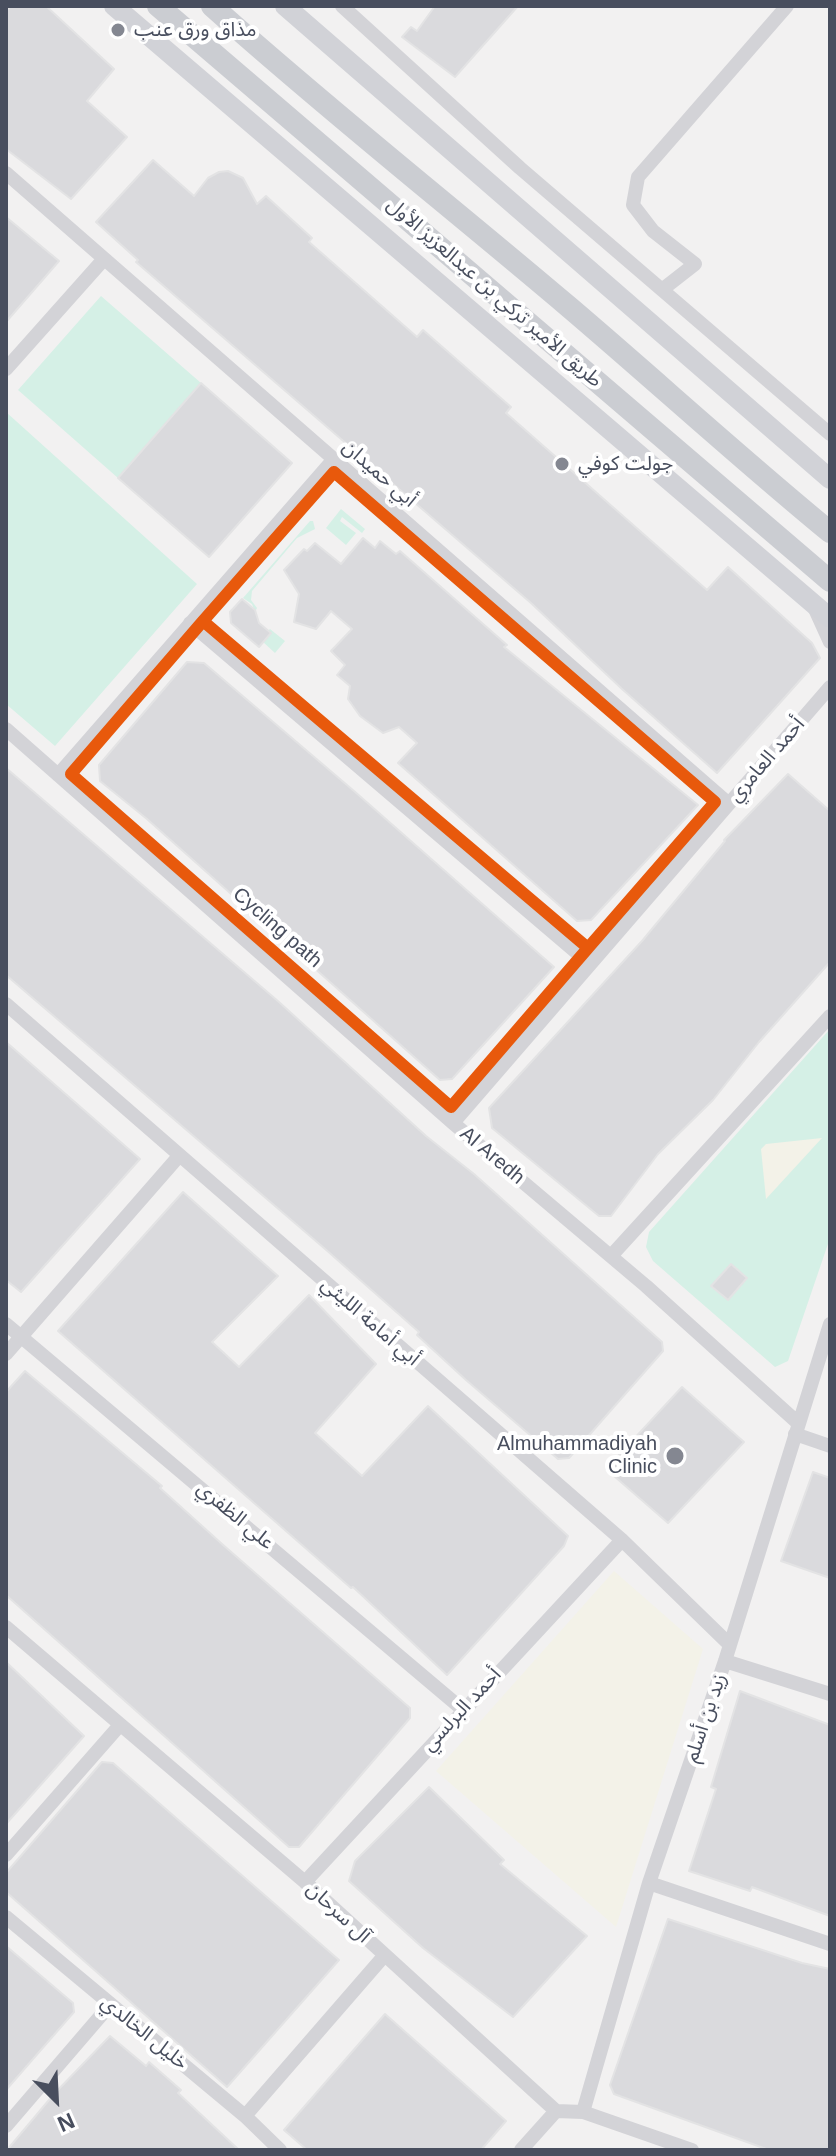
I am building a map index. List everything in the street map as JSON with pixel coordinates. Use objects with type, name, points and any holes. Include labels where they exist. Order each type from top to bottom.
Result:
[{"type":"main road","points":[[114,6],[830,618]]},
{"type":"main road","name":"طريق الأمير تركي بن عبدالعزيز الأول","points":[[158,6],[830,581]]},
{"type":"main road","name":"طريق الأمير تركي بن عبدالعزيز الأول","points":[[212,6],[275,63],[570,308],[733,452],[830,532]]},
{"type":"main road","points":[[285,6],[830,479]]},
{"type":"street","points":[[342,6],[520,168],[830,434]]},
{"type":"street","points":[[663,289],[695,264],[653,231],[633,205],[638,177],[787,6]]},
{"type":"street","name":"أبي حميدان","points":[[6,173],[729,804]]},
{"type":"street","points":[[6,369],[104,259]]},
{"type":"street","points":[[58,775],[333,460]]},
{"type":"street","points":[[811,602],[830,642]]},
{"type":"street","points":[[190,623],[590,964]]},
{"type":"street","name":"أحمد العامري","points":[[453,1123],[830,687]]},
{"type":"street","name":"Al Aredh","points":[[6,729],[453,1123],[611,1256],[796,1429]]},
{"type":"street","name":"أبي أمامة الليثي","points":[[6,1004],[622,1540],[730,1645]]},
{"type":"street","points":[[611,1256],[830,1016]]},
{"type":"street","points":[[6,1354],[179,1156]]},
{"type":"street","name":"علي الظفري","points":[[6,1324],[462,1709]]},
{"type":"street","name":"زيد بن أسلم","points":[[583,2112],[649,1883],[725,1661],[830,1324]]},
{"type":"street","points":[[796,1429],[830,1446]]},
{"type":"street","name":"أحمد البرلسي","points":[[305,1882],[462,1709],[622,1540]]},
{"type":"street","name":"آل سرحان","points":[[6,1627],[305,1882],[556,2111]]},
{"type":"street","points":[[725,1661],[830,1694]]},
{"type":"street","points":[[6,1855],[120,1725]]},
{"type":"street","points":[[649,1883],[830,1944]]},
{"type":"street","name":"خليل الخالدي","points":[[6,1917],[245,2116],[280,2150]]},
{"type":"street","points":[[245,2116],[384,1956]]},
{"type":"street","points":[[6,2126],[110,2005]]},
{"type":"street","points":[[521,2150],[556,2111],[583,2112],[670,2147],[692,2150]]},
{"type":"green space","points":[[101,296],[201,383],[118,478],[18,390]]},
{"type":"green space","points":[[6,412],[197,584],[55,746],[6,704]]},
{"type":"green space","points":[[341,509],[365,529],[362,533],[342,517],[340,521],[356,533],[346,545],[326,528]]},
{"type":"green space","points":[[310,521],[313,521],[315,529],[297,538],[252,591],[251,600],[257,608],[255,612],[252,604],[243,598]]},
{"type":"green space","points":[[270,629],[285,641],[275,653],[263,642],[271,633],[268,631]]},
{"type":"green space","points":[[830,1029],[830,1238],[788,1361],[775,1367],[653,1261],[646,1247],[649,1232]]},
{"type":"sand","points":[[822,1138],[766,1199],[761,1149],[766,1144]]},
{"type":"sand","points":[[614,1571],[703,1649],[616,1927],[436,1771]]},
{"type":"building","points":[[11,6],[46,6],[114,69],[87,101],[127,137],[71,199],[6,149],[6,11]]},
{"type":"building","points":[[435,6],[518,6],[455,77],[402,37],[411,27],[417,31]]},
{"type":"building","points":[[153,160],[194,196],[208,178],[219,172],[228,171],[243,178],[257,204],[266,196],[312,238],[309,242],[417,337],[423,330],[511,407],[506,413],[707,590],[728,567],[812,643],[820,658],[717,773],[531,603],[136,262],[138,260],[96,222]]},
{"type":"building","points":[[6,217],[59,261],[6,322]]},
{"type":"building","points":[[201,383],[292,463],[209,557],[118,478]]},
{"type":"building","points":[[363,538],[375,548],[380,541],[396,554],[400,551],[507,645],[504,647],[698,805],[591,920],[577,921],[398,763],[417,743],[399,727],[383,733],[360,716],[348,699],[350,686],[337,675],[345,665],[331,651],[352,629],[331,611],[316,629],[294,622],[299,594],[284,570],[304,549],[307,551],[315,543],[341,564]]},
{"type":"building","points":[[242,599],[255,610],[259,623],[271,633],[259,647],[231,623],[230,612]]},
{"type":"building","points":[[187,662],[204,663],[554,967],[452,1079],[440,1080],[147,819],[100,781],[99,765]]},
{"type":"building","points":[[6,768],[279,1002],[426,1136],[474,1174],[662,1342],[663,1351],[569,1458],[558,1459],[466,1380],[417,1335],[419,1332],[324,1248],[6,975]]},
{"type":"building","points":[[788,774],[830,811],[830,962],[759,1042],[713,1100],[658,1154],[611,1216],[599,1216],[492,1128],[489,1108],[642,941],[724,840]]},
{"type":"building","points":[[6,1042],[140,1159],[21,1292],[6,1280]]},
{"type":"building","points":[[183,1192],[278,1276],[212,1342],[239,1367],[309,1295],[376,1364],[315,1433],[362,1476],[428,1406],[568,1536],[564,1546],[447,1675],[353,1587],[58,1331]]},
{"type":"building","points":[[731,1264],[747,1278],[728,1300],[711,1286]]},
{"type":"building","points":[[25,1371],[162,1486],[160,1488],[222,1544],[410,1708],[410,1718],[299,1847],[289,1847],[6,1595],[6,1392]]},
{"type":"building","name":"Almuhammadiyah Clinic","points":[[682,1387],[744,1442],[668,1523],[606,1469]]},
{"type":"building","points":[[813,1472],[830,1478],[830,1578],[781,1561]]},
{"type":"building","points":[[6,1662],[84,1736],[6,1824]]},
{"type":"building","points":[[740,1691],[830,1725],[830,1916],[752,1887],[750,1891],[689,1871],[716,1789],[711,1787]]},
{"type":"building","points":[[102,1762],[113,1763],[339,1960],[227,2087],[6,1892],[6,1873]]},
{"type":"building","points":[[429,1787],[504,1860],[500,1864],[587,1936],[513,2017],[423,1948],[349,1881],[355,1861]]},
{"type":"building","points":[[668,1919],[802,1963],[830,1969],[830,2150],[769,2150],[614,2094],[610,2085]]},
{"type":"building","points":[[6,1946],[73,2003],[74,2012],[6,2090]]},
{"type":"building","points":[[385,2014],[506,2121],[481,2150],[307,2150],[284,2130]]},
{"type":"building","points":[[110,2036],[146,2066],[149,2062],[181,2090],[178,2093],[239,2150],[7,2150],[54,2094]]},
{"type":"cycle path","points":[[203,621],[334,472],[715,802],[588,948]]},
{"type":"cycle path","name":"Cycling path","points":[[203,621],[588,948],[451,1107],[71,774],[203,621]]},
{"type":"place","name":"مذاق ورق عنب","points":[[118,30]]},
{"type":"place","name":"جولت كوفي","points":[[562,464]]},
{"type":"place","name":"Almuhammadiyah Clinic","points":[[675,1456]]}]
